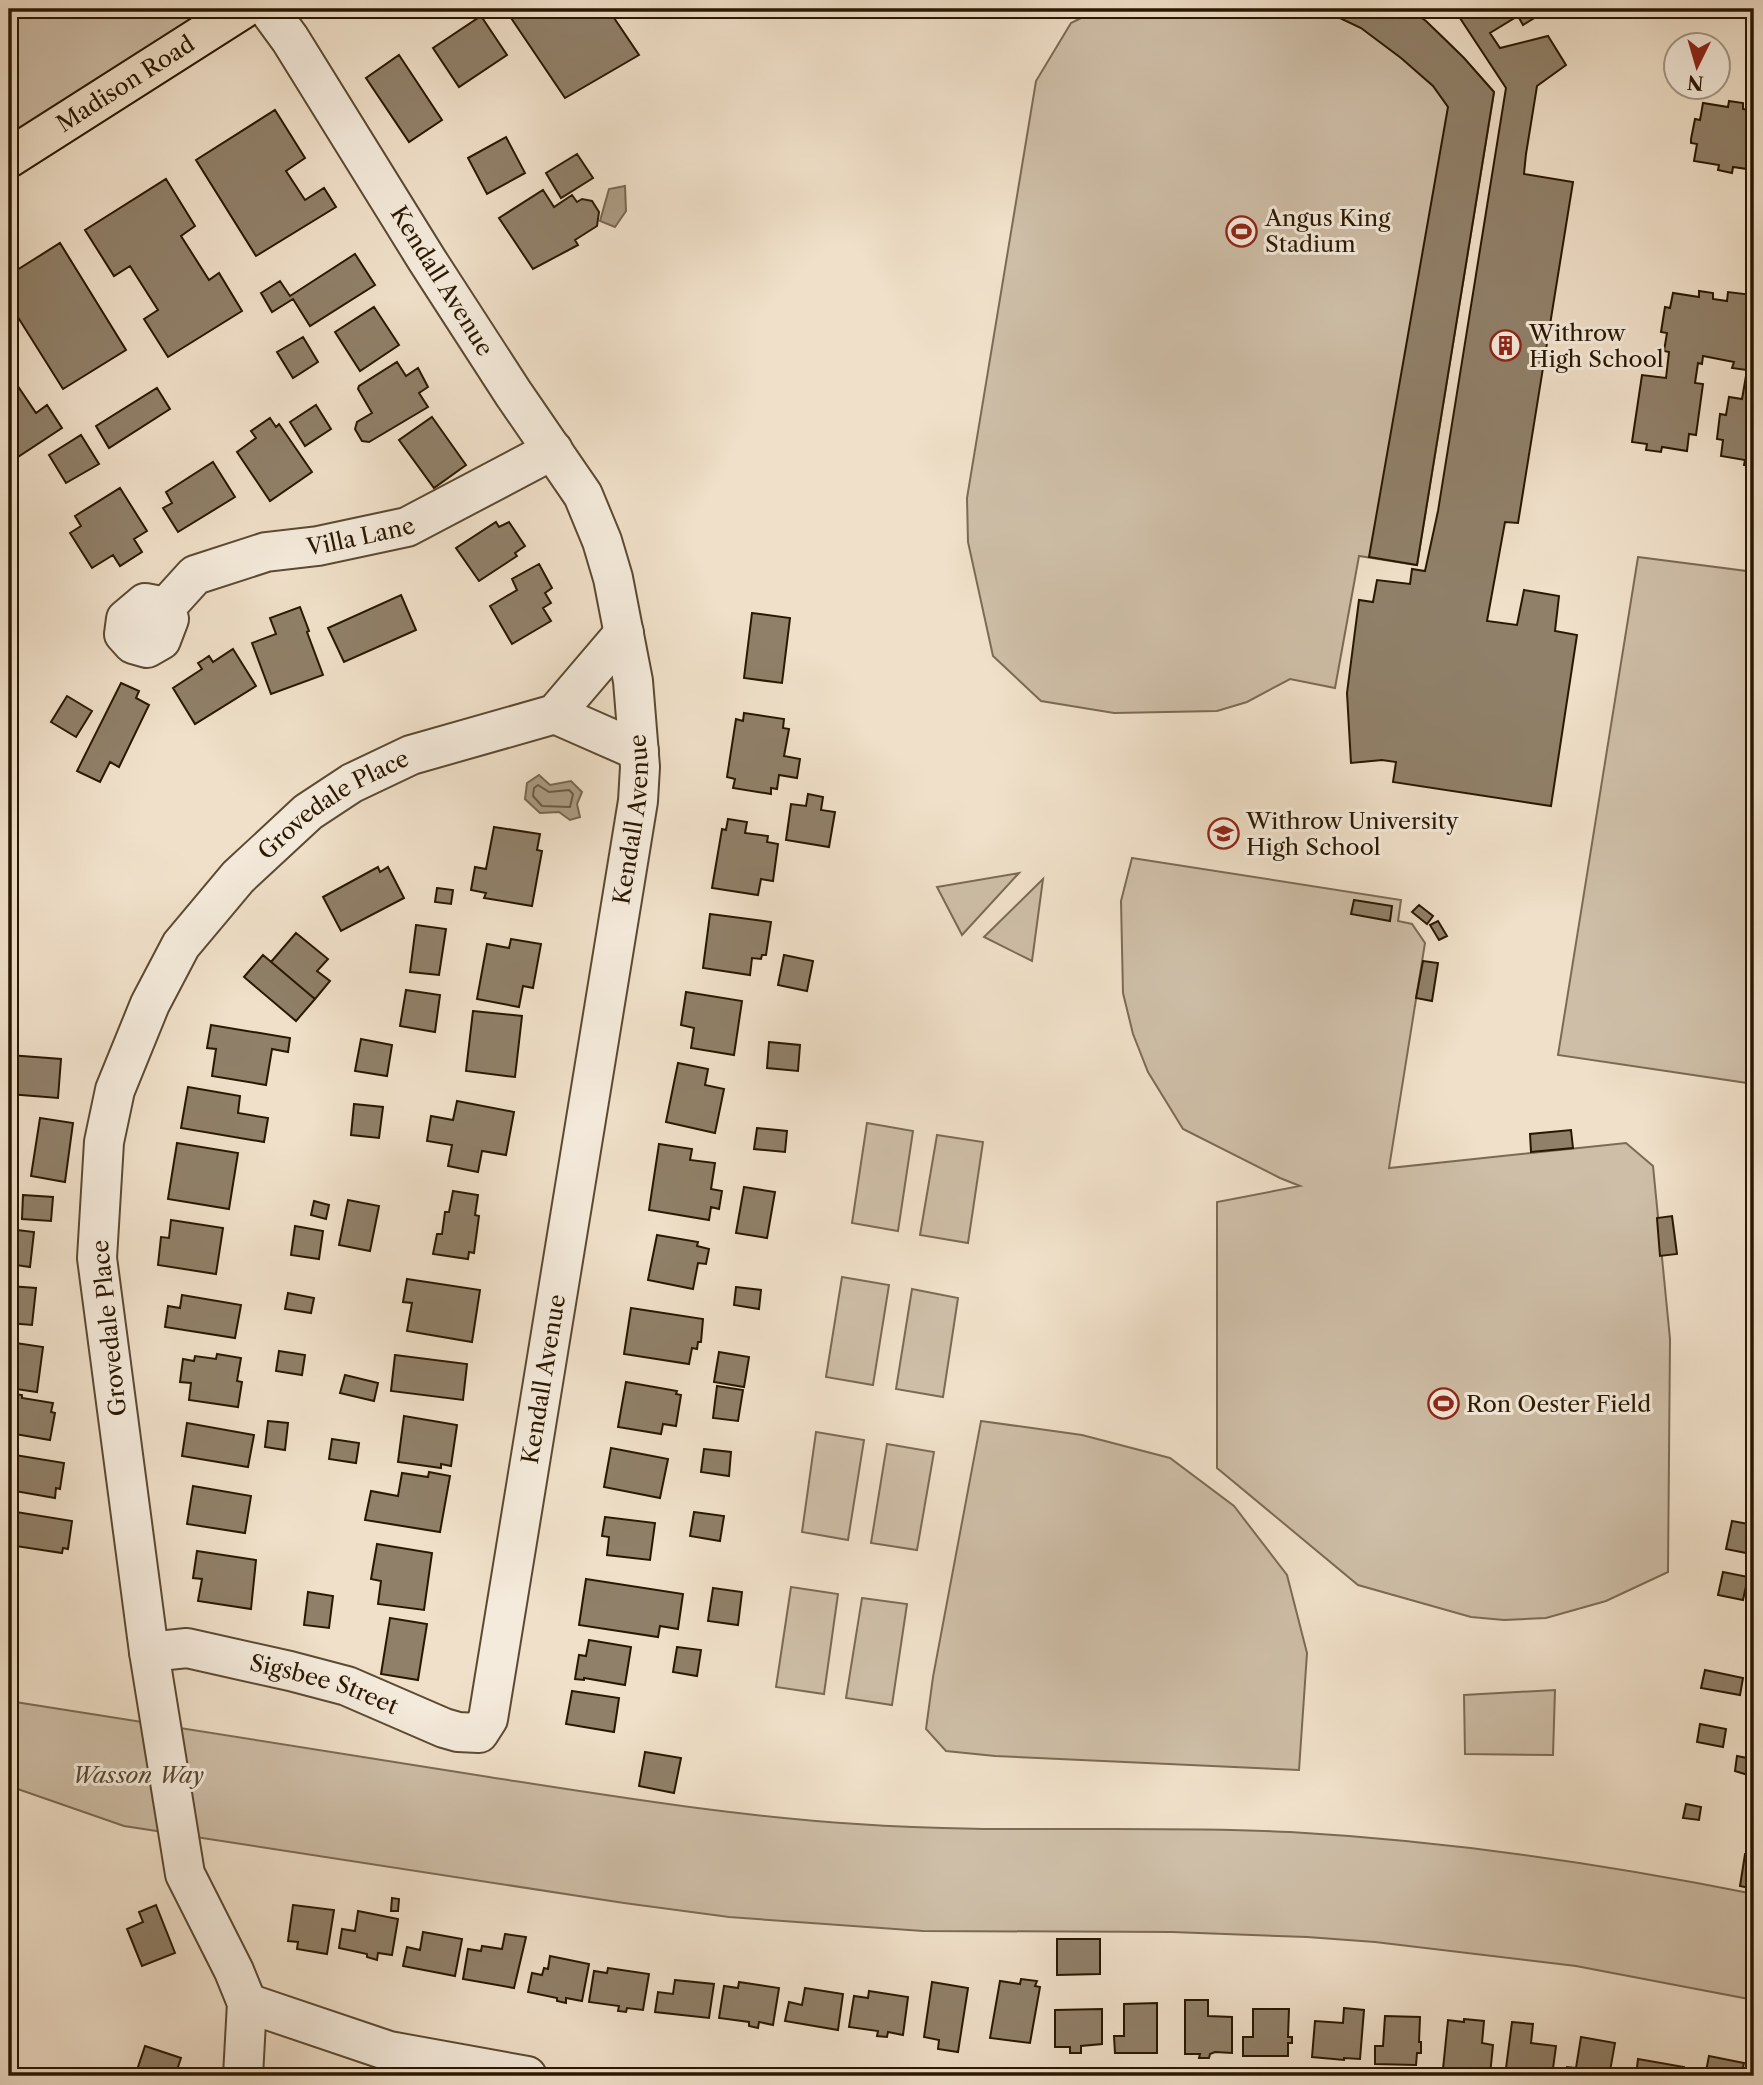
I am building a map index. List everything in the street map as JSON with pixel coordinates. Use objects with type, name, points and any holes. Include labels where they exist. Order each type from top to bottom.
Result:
[{"type":"main road","name":"Madison Road","points":[[9,158],[243,9]]},
{"type":"street","name":"Kendall Avenue","points":[[268,9],[290,39],[506,382],[583,495],[602,541],[613,578],[634,681],[639,751],[638,801],[488,1719]]},
{"type":"street","name":"Villa Lane","points":[[166,607],[195,575],[265,552],[318,546],[407,527],[553,450]]},
{"type":"street","points":[[624,632],[555,714],[639,751]]},
{"type":"street","name":"Grovedale Place","points":[[243,2076],[247,2003],[234,1971],[184,1874],[149,1652],[97,1258],[104,1142],[122,1068],[150,1004],[181,945],[238,877],[308,812],[352,783],[411,755],[555,714]]},
{"type":"street","name":"Sigsbee Street","points":[[149,1652],[187,1648],[290,1671],[346,1686],[458,1732],[479,1732],[488,1719]]},
{"type":"street","points":[[247,2003],[389,2051],[527,2076]]},
{"type":"green space","points":[[9,9],[243,9],[9,158]]},
{"type":"green space","name":"Angus King Stadium","points":[[1094,9],[1409,9],[1443,37],[1494,92],[1417,565],[1359,556],[1335,688],[1290,679],[1247,702],[1217,711],[1114,713],[1041,701],[993,656],[968,542],[967,498],[1036,81],[1071,23],[1095,11]]},
{"type":"green space","points":[[1638,557],[1754,572],[1754,1084],[1558,1055]]},
{"type":"green space","name":"Ron Oester Field","points":[[1132,858],[1401,900],[1398,921],[1412,924],[1425,943],[1389,1168],[1626,1143],[1653,1166],[1670,1339],[1668,1572],[1606,1601],[1546,1618],[1504,1620],[1471,1617],[1358,1585],[1217,1468],[1217,1202],[1300,1186],[1183,1129],[1148,1072],[1133,1034],[1123,993],[1121,901]]},
{"type":"green space","points":[[1019,873],[962,935],[937,887]]},
{"type":"green space","points":[[1043,879],[1032,961],[984,937]]},
{"type":"green space","points":[[867,1123],[913,1131],[898,1231],[852,1223]]},
{"type":"green space","points":[[937,1135],[983,1142],[968,1243],[920,1235]]},
{"type":"green space","points":[[842,1277],[889,1285],[873,1385],[826,1377]]},
{"type":"green space","points":[[912,1289],[958,1298],[943,1397],[896,1389]]},
{"type":"green space","points":[[981,1421],[1082,1435],[1170,1458],[1234,1506],[1287,1575],[1307,1653],[1299,1770],[995,1756],[946,1751],[926,1729],[933,1677]]},
{"type":"green space","points":[[816,1432],[864,1440],[848,1540],[802,1532]]},
{"type":"green space","points":[[887,1444],[934,1452],[917,1550],[871,1543]]},
{"type":"green space","points":[[791,1587],[838,1594],[824,1694],[776,1687]]},
{"type":"green space","points":[[862,1598],[907,1604],[892,1705],[846,1698]]},
{"type":"green space","points":[[1555,1690],[1553,1755],[1465,1754],[1464,1695]]},
{"type":"green space","name":"Wasson Way","points":[[9,1701],[672,1805],[764,1816],[911,1827],[1290,1832],[1465,1847],[1639,1872],[1754,1894],[1754,2000],[1576,1966],[1375,1942],[1172,1932],[923,1931],[729,1917],[124,1826],[9,1786]]},
{"type":"water","points":[[625,186],[626,211],[615,227],[600,221],[609,189]]},
{"type":"water","points":[[539,775],[550,785],[571,781],[582,792],[577,804],[580,817],[570,820],[559,812],[540,813],[525,799],[527,783]]},
{"type":"building","points":[[505,9],[608,9],[639,55],[565,98]]},
{"type":"building","points":[[1321,9],[1409,9],[1426,21],[1464,58],[1494,92],[1417,565],[1369,557],[1448,107],[1433,86],[1401,58],[1361,28]]},
{"type":"building","name":"Withrow High School","points":[[1454,9],[1549,9],[1523,25],[1518,16],[1490,33],[1500,48],[1548,36],[1566,65],[1537,86],[1526,154],[1524,174],[1573,182],[1518,523],[1505,522],[1487,621],[1517,625],[1524,590],[1559,596],[1555,631],[1577,635],[1551,806],[1393,782],[1396,762],[1382,760],[1351,763],[1347,693],[1359,600],[1373,602],[1377,580],[1410,584],[1412,569],[1425,571],[1438,511],[1506,88]]},
{"type":"building","points":[[481,16],[507,55],[459,87],[433,48]]},
{"type":"building","points":[[399,55],[442,120],[409,142],[366,78]]},
{"type":"building","points":[[1729,102],[1743,103],[1743,109],[1754,111],[1754,170],[1733,167],[1732,173],[1718,170],[1719,165],[1694,161],[1697,144],[1691,143],[1691,139],[1695,119],[1700,120],[1703,103],[1728,107]]},
{"type":"building","points":[[275,110],[305,158],[286,171],[305,200],[324,188],[336,207],[256,256],[196,160]]},
{"type":"building","points":[[506,137],[525,173],[487,194],[468,158]]},
{"type":"building","points":[[577,154],[593,178],[561,198],[546,173]]},
{"type":"building","points":[[166,179],[195,226],[181,236],[209,280],[219,273],[242,311],[168,357],[144,319],[158,310],[130,266],[114,276],[85,230]]},
{"type":"building","points":[[543,190],[554,207],[572,195],[577,202],[582,199],[592,201],[599,212],[597,226],[575,240],[578,245],[533,269],[499,218]]},
{"type":"building","points":[[1749,232],[1754,233],[1754,277],[1749,276],[1751,258],[1746,258]]},
{"type":"building","points":[[60,243],[126,350],[63,389],[9,303],[9,275]]},
{"type":"building","points":[[355,254],[375,285],[310,326],[293,299],[272,312],[261,293],[280,281],[290,296]]},
{"type":"building","points":[[1754,279],[1754,467],[1744,465],[1745,460],[1721,456],[1723,440],[1717,439],[1720,414],[1726,415],[1729,397],[1742,399],[1747,370],[1732,368],[1734,362],[1703,356],[1702,364],[1698,363],[1695,383],[1703,384],[1696,435],[1689,434],[1687,451],[1662,447],[1661,452],[1646,450],[1647,444],[1632,442],[1642,375],[1666,378],[1669,352],[1664,351],[1667,333],[1661,332],[1665,307],[1670,308],[1673,293],[1699,297],[1699,291],[1713,293],[1713,299],[1727,301],[1728,292],[1752,295]]},
{"type":"building","points":[[374,307],[399,345],[360,371],[335,332]]},
{"type":"building","points":[[303,337],[318,362],[293,378],[277,352]]},
{"type":"building","points":[[397,362],[406,376],[418,368],[428,387],[419,393],[428,407],[369,442],[362,441],[355,429],[357,422],[372,413],[358,389],[359,386]]},
{"type":"building","points":[[9,373],[36,413],[47,405],[62,428],[12,461],[9,466]]},
{"type":"building","points":[[157,388],[170,409],[109,448],[96,426]]},
{"type":"building","points":[[316,405],[331,429],[305,446],[290,422]]},
{"type":"building","points":[[432,417],[466,465],[434,488],[399,440]]},
{"type":"building","points":[[270,418],[276,427],[279,424],[312,472],[270,501],[237,452],[256,438],[251,431]]},
{"type":"building","points":[[81,435],[99,464],[66,483],[49,455]]},
{"type":"building","points":[[213,462],[235,497],[178,532],[163,508],[172,503],[166,492]]},
{"type":"building","points":[[120,488],[147,531],[134,539],[142,552],[120,566],[113,555],[92,568],[70,533],[81,526],[75,516]]},
{"type":"building","points":[[496,522],[499,527],[509,522],[525,546],[515,553],[517,556],[479,581],[456,548]]},
{"type":"building","points":[[539,564],[552,588],[545,593],[551,603],[543,608],[551,621],[512,644],[490,606],[517,590],[512,579]]},
{"type":"building","points":[[401,595],[416,630],[344,662],[328,628]]},
{"type":"building","points":[[300,607],[323,675],[271,694],[252,643],[276,634],[270,618]]},
{"type":"building","points":[[752,613],[790,618],[782,683],[744,678]]},
{"type":"building","points":[[233,649],[256,686],[195,724],[173,688],[202,669],[198,663],[209,656],[213,662]]},
{"type":"building","points":[[121,683],[139,691],[136,698],[149,705],[119,767],[110,762],[100,782],[77,771]]},
{"type":"building","points":[[67,696],[92,711],[76,737],[51,722]]},
{"type":"building","points":[[744,713],[784,719],[783,728],[789,729],[784,756],[800,759],[797,778],[779,775],[777,789],[771,788],[771,794],[733,788],[735,779],[727,777],[736,719],[743,721]]},
{"type":"building","points":[[808,794],[823,797],[821,810],[835,812],[829,847],[786,840],[791,804],[806,806]]},
{"type":"building","points":[[728,819],[747,822],[745,833],[768,836],[767,842],[778,844],[773,881],[761,879],[758,895],[712,888],[722,829],[726,830]]},
{"type":"building","points":[[494,827],[540,834],[537,850],[542,851],[532,906],[484,898],[486,893],[471,890],[475,867],[486,869]]},
{"type":"building","points":[[378,867],[380,872],[388,867],[404,898],[341,931],[323,897]]},
{"type":"building","points":[[437,888],[453,890],[451,904],[435,902]]},
{"type":"building","points":[[1354,900],[1392,906],[1390,921],[1351,914]]},
{"type":"building","points":[[1419,905],[1433,916],[1427,924],[1412,912]]},
{"type":"building","points":[[710,914],[771,922],[766,955],[762,955],[761,959],[752,958],[750,975],[703,968]]},
{"type":"building","points":[[1438,921],[1447,936],[1439,940],[1430,925]]},
{"type":"building","points":[[416,925],[446,929],[439,975],[410,972]]},
{"type":"building","points":[[296,933],[328,959],[317,971],[330,981],[315,999],[271,962]]},
{"type":"building","points":[[511,939],[541,944],[533,988],[523,986],[519,1007],[477,999],[487,944],[509,948]]},
{"type":"building","points":[[263,955],[315,999],[296,1021],[244,977]]},
{"type":"building","points":[[784,955],[813,961],[807,991],[778,985]]},
{"type":"building","points":[[1423,961],[1438,963],[1432,1001],[1416,998]]},
{"type":"building","points":[[406,990],[440,995],[435,1032],[400,1026]]},
{"type":"building","points":[[686,992],[742,1001],[734,1055],[691,1048],[694,1028],[681,1025]]},
{"type":"building","points":[[473,1011],[522,1016],[515,1077],[466,1071]]},
{"type":"building","points":[[211,1025],[290,1038],[288,1052],[272,1049],[266,1085],[212,1076],[216,1049],[207,1048]]},
{"type":"building","points":[[361,1039],[392,1045],[387,1076],[355,1071]]},
{"type":"building","points":[[769,1042],[800,1045],[798,1071],[767,1068]]},
{"type":"building","points":[[9,1055],[61,1059],[58,1098],[9,1094]]},
{"type":"building","points":[[678,1063],[708,1069],[705,1085],[724,1089],[715,1133],[666,1122]]},
{"type":"building","points":[[188,1087],[240,1096],[238,1113],[268,1118],[264,1142],[181,1128]]},
{"type":"building","points":[[457,1101],[514,1112],[506,1155],[482,1151],[478,1172],[448,1166],[452,1145],[427,1141],[431,1116],[453,1120]]},
{"type":"building","points":[[354,1104],[383,1107],[379,1138],[351,1135]]},
{"type":"building","points":[[40,1118],[73,1123],[65,1182],[31,1176]]},
{"type":"building","points":[[757,1128],[787,1131],[785,1152],[754,1149]]},
{"type":"building","points":[[1571,1130],[1573,1148],[1531,1152],[1530,1134]]},
{"type":"building","points":[[177,1143],[238,1153],[229,1209],[168,1199]]},
{"type":"building","points":[[659,1144],[692,1149],[690,1160],[715,1163],[711,1189],[722,1191],[719,1209],[711,1207],[709,1220],[649,1210]]},
{"type":"building","points":[[744,1187],[775,1192],[767,1238],[736,1233]]},
{"type":"building","points":[[453,1191],[478,1195],[475,1215],[479,1216],[474,1253],[469,1252],[468,1259],[433,1254],[437,1234],[442,1234],[445,1212],[449,1212]]},
{"type":"building","points":[[23,1195],[53,1197],[51,1221],[22,1219]]},
{"type":"building","points":[[348,1200],[379,1206],[370,1251],[339,1245]]},
{"type":"building","points":[[314,1201],[329,1205],[326,1219],[311,1215]]},
{"type":"building","points":[[1672,1216],[1677,1254],[1660,1256],[1657,1218]]},
{"type":"building","points":[[171,1220],[223,1228],[216,1274],[158,1265],[161,1237],[169,1238]]},
{"type":"building","points":[[295,1226],[323,1231],[319,1259],[291,1255]]},
{"type":"building","points":[[9,1229],[34,1232],[30,1267],[9,1264]]},
{"type":"building","points":[[657,1235],[698,1242],[697,1246],[709,1249],[706,1264],[698,1263],[693,1289],[648,1280]]},
{"type":"building","points":[[407,1279],[480,1290],[472,1342],[407,1331],[412,1303],[403,1302]]},
{"type":"building","points":[[9,1286],[36,1288],[32,1325],[9,1323]]},
{"type":"building","points":[[736,1287],[761,1290],[759,1309],[734,1305]]},
{"type":"building","points":[[288,1293],[314,1298],[311,1313],[285,1309]]},
{"type":"building","points":[[182,1295],[241,1305],[235,1338],[165,1327],[168,1306],[180,1308]]},
{"type":"building","points":[[631,1308],[703,1319],[701,1342],[698,1342],[697,1349],[692,1348],[689,1364],[624,1354]]},
{"type":"building","points":[[9,1342],[43,1347],[37,1392],[9,1388]]},
{"type":"building","points":[[279,1351],[305,1355],[302,1375],[276,1371]]},
{"type":"building","points":[[719,1352],[749,1357],[744,1387],[714,1382]]},
{"type":"building","points":[[217,1354],[241,1358],[237,1381],[242,1382],[238,1407],[189,1400],[191,1383],[180,1382],[183,1359],[194,1361],[195,1356],[216,1359]]},
{"type":"building","points":[[395,1355],[467,1364],[463,1400],[391,1391]]},
{"type":"building","points":[[345,1375],[378,1383],[374,1401],[340,1393]]},
{"type":"building","points":[[626,1382],[677,1391],[676,1394],[681,1395],[676,1426],[663,1424],[661,1434],[618,1427]]},
{"type":"building","points":[[717,1386],[743,1390],[738,1421],[713,1418]]},
{"type":"building","points":[[9,1393],[53,1403],[51,1412],[55,1413],[50,1440],[9,1433]]},
{"type":"building","points":[[404,1416],[457,1425],[451,1466],[441,1464],[441,1468],[398,1462]]},
{"type":"building","points":[[268,1421],[288,1423],[285,1450],[265,1447]]},
{"type":"building","points":[[187,1423],[254,1435],[248,1467],[182,1456]]},
{"type":"building","points":[[332,1439],[359,1443],[356,1463],[329,1459]]},
{"type":"building","points":[[611,1448],[668,1459],[660,1498],[604,1487]]},
{"type":"building","points":[[704,1449],[731,1452],[729,1476],[701,1472]]},
{"type":"building","points":[[9,1454],[64,1463],[60,1489],[56,1488],[55,1498],[9,1490]]},
{"type":"building","points":[[429,1472],[450,1476],[440,1532],[365,1520],[371,1491],[398,1496],[402,1473],[428,1477]]},
{"type":"building","points":[[193,1486],[251,1496],[245,1533],[187,1524]]},
{"type":"building","points":[[10,1511],[72,1521],[68,1549],[63,1548],[62,1553],[9,1545]]},
{"type":"building","points":[[694,1512],[724,1516],[720,1541],[690,1536]]},
{"type":"building","points":[[605,1517],[655,1523],[650,1560],[607,1555],[609,1537],[602,1536]]},
{"type":"building","points":[[1732,1521],[1754,1525],[1751,1554],[1726,1549]]},
{"type":"building","points":[[377,1544],[432,1553],[424,1610],[378,1604],[381,1581],[371,1579]]},
{"type":"building","points":[[197,1551],[256,1560],[251,1609],[198,1601],[202,1579],[193,1578]]},
{"type":"building","points":[[1723,1572],[1748,1577],[1743,1600],[1718,1595]]},
{"type":"building","points":[[586,1579],[683,1594],[678,1629],[660,1626],[658,1637],[579,1625]]},
{"type":"building","points":[[713,1588],[742,1592],[738,1625],[708,1621]]},
{"type":"building","points":[[308,1592],[333,1596],[329,1628],[304,1625]]},
{"type":"building","points":[[390,1618],[427,1624],[418,1680],[381,1674]]},
{"type":"building","points":[[589,1640],[631,1647],[625,1685],[575,1679],[579,1655],[586,1656]]},
{"type":"building","points":[[677,1647],[701,1650],[697,1676],[673,1672]]},
{"type":"building","points":[[1705,1670],[1743,1678],[1740,1695],[1701,1688]]},
{"type":"building","points":[[572,1691],[619,1698],[614,1732],[566,1724]]},
{"type":"building","points":[[1700,1724],[1726,1729],[1723,1747],[1697,1742]]},
{"type":"building","points":[[1750,1740],[1754,1741],[1754,1777],[1735,1771],[1737,1756],[1747,1758]]},
{"type":"building","points":[[645,1752],[681,1758],[674,1793],[639,1786]]},
{"type":"building","points":[[1686,1804],[1701,1807],[1699,1820],[1683,1818]]},
{"type":"building","points":[[1754,1848],[1754,1889],[1740,1886],[1745,1854],[1753,1855]]},
{"type":"building","points":[[392,1898],[399,1899],[398,1911],[391,1911]]},
{"type":"building","points":[[156,1905],[175,1953],[142,1966],[127,1929],[143,1922],[139,1912]]},
{"type":"building","points":[[293,1905],[334,1910],[327,1954],[297,1949],[298,1942],[288,1941]]},
{"type":"building","points":[[358,1911],[398,1919],[392,1955],[378,1953],[377,1960],[367,1957],[367,1954],[339,1948],[342,1929],[355,1931]]},
{"type":"building","points":[[423,1932],[462,1939],[455,1976],[403,1966],[407,1947],[420,1950]]},
{"type":"building","points":[[505,1934],[526,1937],[514,1988],[463,1979],[468,1949],[481,1951],[482,1946],[502,1949]]},
{"type":"building","points":[[1057,1939],[1100,1939],[1100,1974],[1057,1975]]},
{"type":"building","points":[[550,1956],[589,1964],[582,2001],[566,1998],[566,2003],[557,2001],[557,1998],[528,1992],[532,1973],[542,1975],[544,1968],[548,1969]]},
{"type":"building","points":[[608,1968],[649,1974],[643,2010],[627,2008],[626,2012],[618,2011],[619,2006],[589,2002],[594,1971],[607,1973]]},
{"type":"building","points":[[1021,1979],[1037,1981],[1035,1986],[1040,1987],[1030,2043],[990,2038],[1000,1981],[1020,1984]]},
{"type":"building","points":[[675,1980],[714,1984],[709,2018],[655,2012],[658,1992],[673,1994]]},
{"type":"building","points":[[739,1982],[779,1988],[773,2025],[759,2022],[758,2028],[749,2026],[749,2022],[719,2018],[724,1986],[738,1988]]},
{"type":"building","points":[[932,1982],[968,1988],[958,2052],[938,2049],[939,2040],[924,2037]]},
{"type":"building","points":[[805,1988],[843,1994],[838,2030],[785,2021],[789,2002],[802,2005]]},
{"type":"building","points":[[869,1991],[908,1997],[903,2035],[888,2032],[887,2037],[877,2036],[878,2031],[849,2027],[854,1996],[868,1998]]},
{"type":"building","points":[[1185,2000],[1208,2000],[1208,2016],[1232,2017],[1232,2053],[1215,2052],[1210,2054],[1209,2058],[1199,2058],[1200,2054],[1185,2054]]},
{"type":"building","points":[[1157,2003],[1157,2053],[1115,2053],[1114,2036],[1124,2036],[1124,2004]]},
{"type":"building","points":[[1344,2008],[1364,2010],[1360,2059],[1312,2057],[1315,2021],[1343,2023]]},
{"type":"building","points":[[1102,2009],[1102,2044],[1081,2046],[1081,2053],[1070,2053],[1070,2047],[1055,2047],[1055,2010]]},
{"type":"building","points":[[1253,2009],[1289,2009],[1288,2037],[1292,2037],[1292,2043],[1288,2043],[1288,2056],[1243,2056],[1243,2037],[1253,2037]]},
{"type":"building","points":[[1385,2016],[1420,2017],[1421,2053],[1417,2053],[1416,2065],[1375,2064],[1375,2046],[1383,2046]]},
{"type":"building","points":[[1464,2019],[1484,2021],[1482,2043],[1493,2045],[1490,2075],[1461,2072],[1461,2075],[1447,2074],[1447,2069],[1443,2069],[1448,2020],[1464,2022]]},
{"type":"building","points":[[1512,2022],[1533,2024],[1531,2043],[1556,2046],[1552,2076],[1505,2076]]},
{"type":"building","points":[[1581,2037],[1615,2043],[1610,2071],[1614,2071],[1613,2076],[1565,2076],[1567,2067],[1576,2068]]},
{"type":"building","points":[[145,2046],[181,2058],[175,2076],[135,2076]]},
{"type":"building","points":[[1709,2056],[1744,2063],[1741,2076],[1705,2076]]},
{"type":"building","points":[[1638,2059],[1684,2067],[1683,2076],[1636,2076]]},
{"type":"place","name":"Angus King Stadium","points":[[1242,231]]},
{"type":"place","name":"Withrow High School","points":[[1506,346]]},
{"type":"place","name":"Withrow University High School","points":[[1223,834]]},
{"type":"place","name":"Ron Oester Field","points":[[1443,1404]]}]
